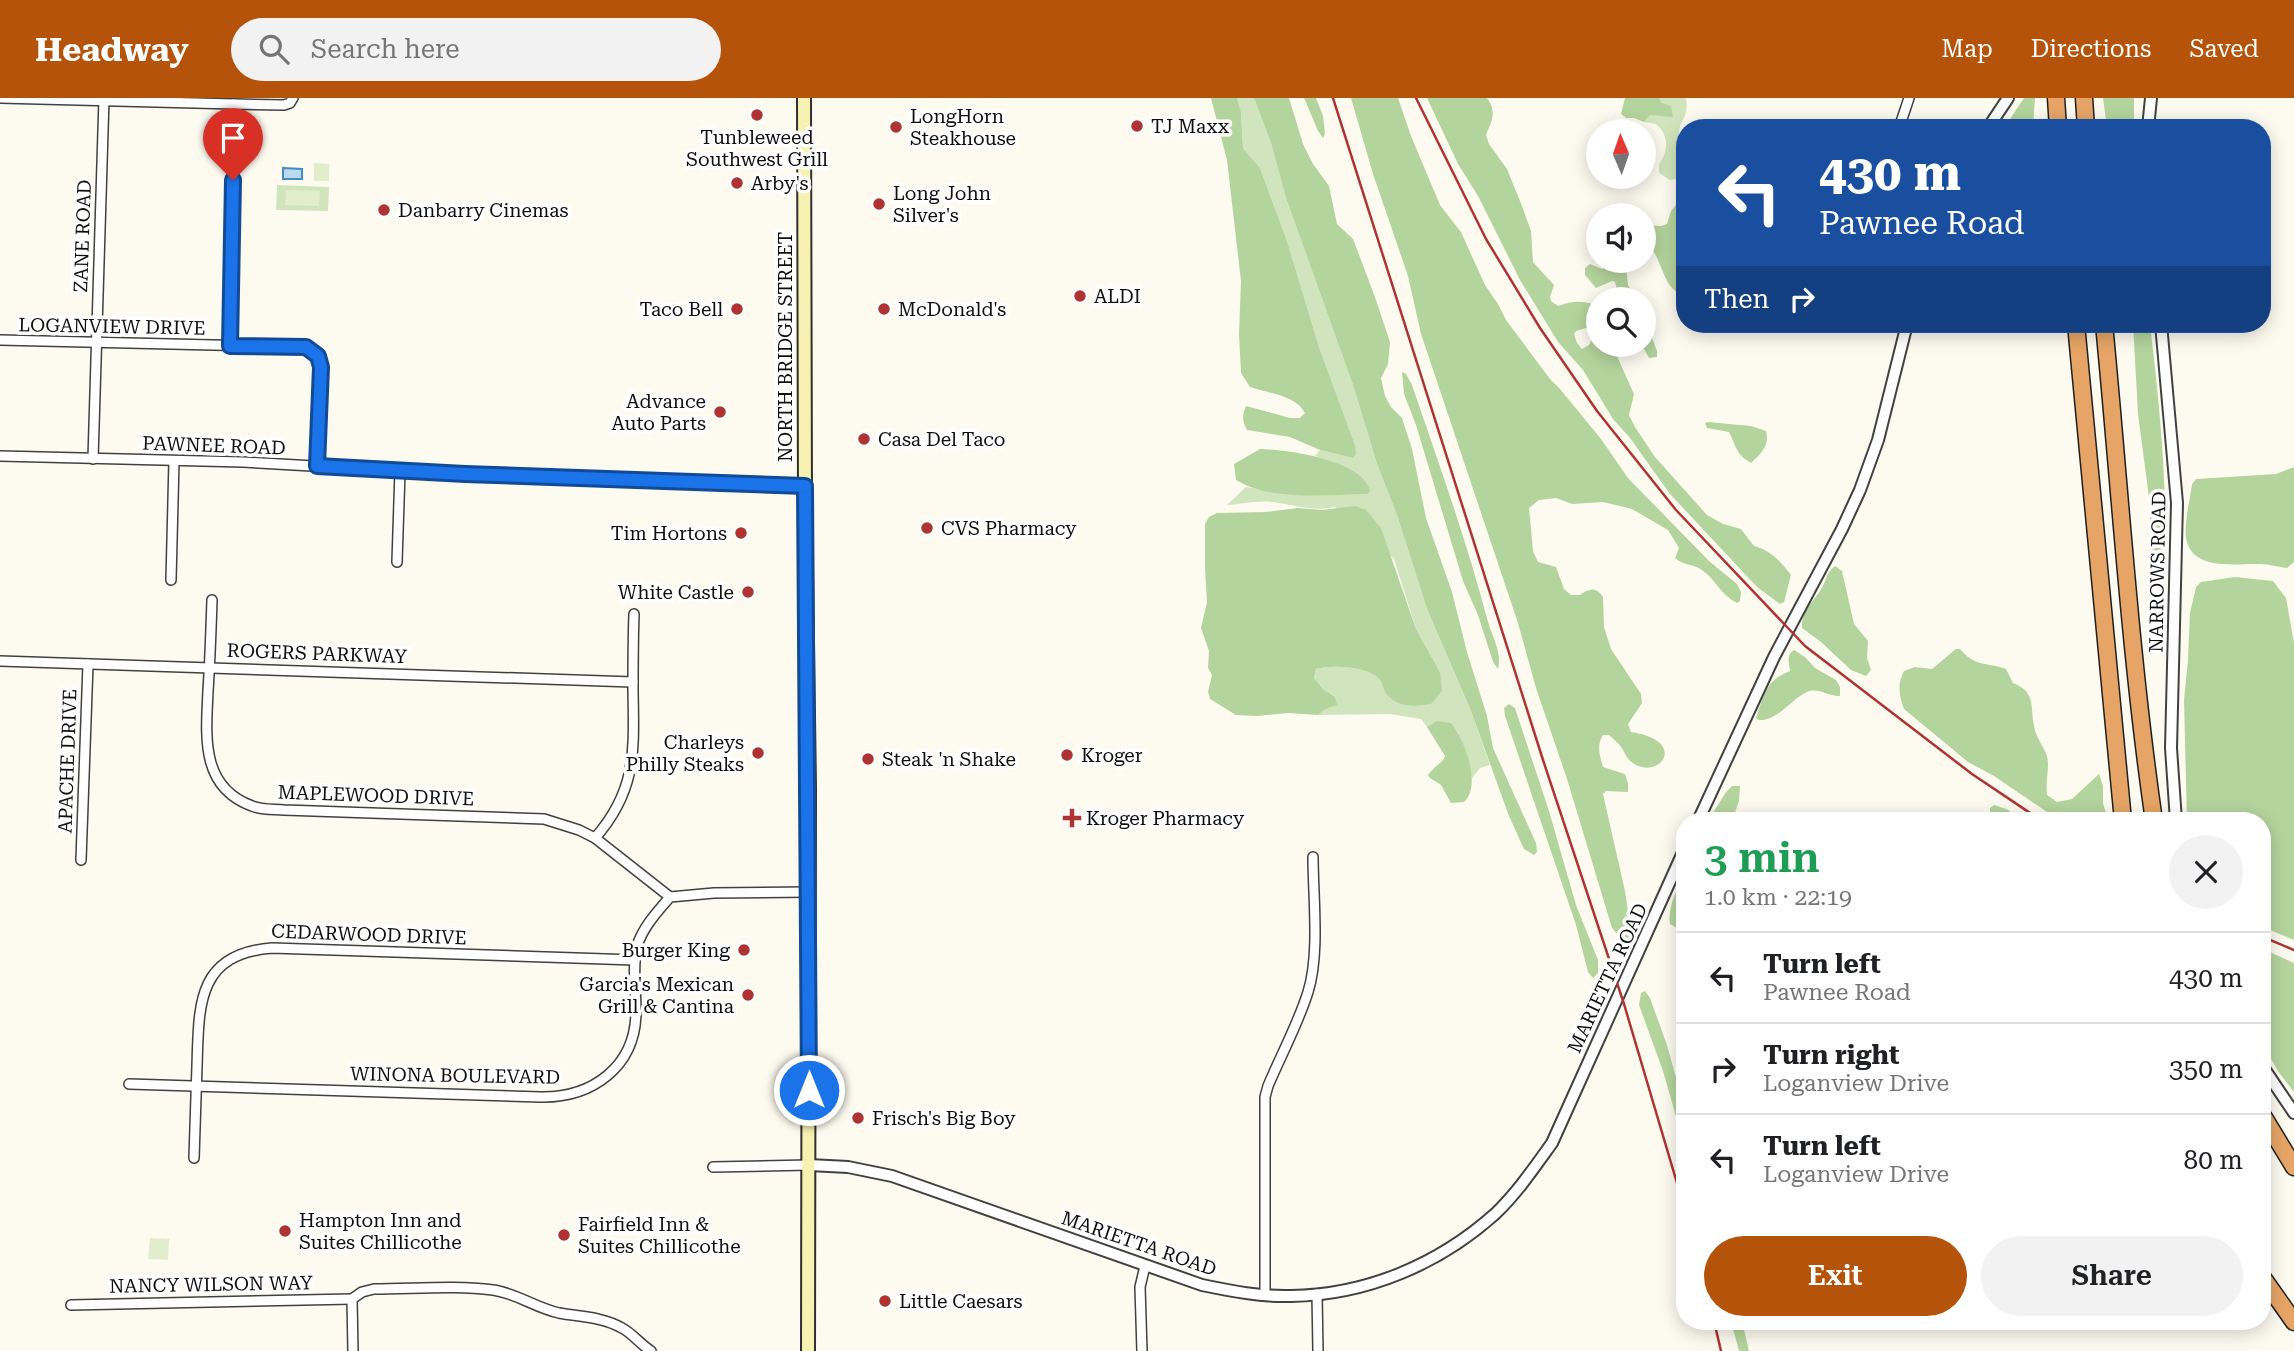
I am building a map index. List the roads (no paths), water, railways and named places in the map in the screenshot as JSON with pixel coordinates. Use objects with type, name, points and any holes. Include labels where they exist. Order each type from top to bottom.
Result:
[{"type":"highway","points":[[2056,98],[2057,119]]},
{"type":"highway","points":[[2084,98],[2085,119]]},
{"type":"highway","points":[[2077,333],[2122,812]]},
{"type":"highway","points":[[2105,333],[2153,812]]},
{"type":"highway","points":[[2271,1128],[2294,1167]]},
{"type":"highway","points":[[2271,1289],[2294,1322]]},
{"type":"main road","name":"NORTH BRIDGE STREET","points":[[804,98],[809,777],[808,1351]]},
{"type":"street","points":[[0,98],[284,105],[290,103],[293,98]]},
{"type":"street","points":[[1902,119],[1909,98]]},
{"type":"street","points":[[1994,119],[2008,98]]},
{"type":"street","points":[[2149,119],[2151,98]]},
{"type":"street","name":"ZANE ROAD","points":[[93,459],[104,100]]},
{"type":"street","points":[[230,346],[234,104]]},
{"type":"street","points":[[1702,812],[1774,657],[1842,530],[1860,490],[1878,440],[1905,333]]},
{"type":"street","name":"NARROWS ROAD","points":[[2162,333],[2177,503],[2171,748],[2175,812]]},
{"type":"street","name":"LOGANVIEW DRIVE","points":[[0,340],[306,347],[318,356],[321,367],[317,466]]},
{"type":"street","name":"PAWNEE ROAD","points":[[0,456],[805,486]]},
{"type":"street","points":[[171,580],[174,461]]},
{"type":"street","points":[[397,562],[400,471]]},
{"type":"street","name":"MAPLEWOOD DRIVE","points":[[212,600],[207,740],[210,764],[220,782],[231,794],[253,806],[284,810],[525,817],[563,824],[595,838],[670,897]]},
{"type":"street","points":[[595,838],[621,803],[633,761],[634,614]]},
{"type":"street","name":"ROGERS PARKWAY","points":[[0,661],[633,682]]},
{"type":"street","name":"APACHE DRIVE","points":[[81,860],[88,664]]},
{"type":"street","points":[[1265,1295],[1265,1097],[1303,1005],[1311,978],[1314,959],[1313,857]]},
{"type":"street","name":"MARIETTA ROAD","points":[[809,1165],[848,1167],[892,1176],[1202,1285],[1265,1295],[1317,1294],[1355,1289],[1378,1282],[1424,1263],[1468,1235],[1518,1189],[1552,1143],[1676,868]]},
{"type":"street","points":[[670,897],[714,893],[808,892]]},
{"type":"street","name":"WINONA BOULEVARD","points":[[129,1084],[540,1097],[568,1095],[592,1087],[605,1078],[625,1056],[635,1029],[635,960],[643,931],[670,897]]},
{"type":"street","name":"CEDARWOOD DRIVE","points":[[194,1158],[199,1009],[202,997],[219,968],[248,951],[272,948],[635,960]]},
{"type":"street","points":[[2271,1079],[2294,1113]]},
{"type":"street","points":[[713,1167],[809,1165]]},
{"type":"street","points":[[1142,1351],[1140,1287],[1145,1266]]},
{"type":"street","name":"NANCY WILSON WAY","points":[[71,1305],[352,1299],[362,1292],[374,1289],[495,1290],[541,1308],[612,1323],[629,1332],[635,1347],[651,1351]]},
{"type":"street","points":[[1317,1294],[1318,1351]]},
{"type":"street","points":[[352,1299],[353,1351]]},
{"type":"water","points":[[283,168],[302,169],[302,179],[283,179]]},
{"type":"railway","points":[[1333,98],[1543,760],[1624,1004],[1676,1180]]},
{"type":"railway","points":[[1416,98],[1486,239],[1540,328],[1597,411],[1676,510],[1805,646],[1972,774],[2029,812]]},
{"type":"railway","points":[[2271,940],[2294,950]]},
{"type":"railway","points":[[1716,1330],[1721,1351]]},
{"type":"place","name":"Tunbleweed Southwest Grill","points":[[757,115]]},
{"type":"place","name":"TJ Maxx","points":[[1137,126]]},
{"type":"place","name":"LongHorn Steakhouse","points":[[896,127]]},
{"type":"place","name":"Arby's","points":[[737,183]]},
{"type":"place","name":"Long John Silver's","points":[[879,204]]},
{"type":"place","name":"Danbarry Cinemas","points":[[384,210]]},
{"type":"place","name":"ALDI","points":[[1080,296]]},
{"type":"place","name":"Taco Bell","points":[[737,309]]},
{"type":"place","name":"McDonald's","points":[[884,309]]},
{"type":"place","name":"Advance Auto Parts","points":[[720,412]]},
{"type":"place","name":"Casa Del Taco","points":[[864,439]]},
{"type":"place","name":"CVS Pharmacy","points":[[927,528]]},
{"type":"place","name":"Tim Hortons","points":[[741,533]]},
{"type":"place","name":"White Castle","points":[[748,592]]},
{"type":"place","name":"Charleys Philly Steaks","points":[[758,753]]},
{"type":"place","name":"Kroger","points":[[1067,755]]},
{"type":"place","name":"Steak 'n Shake","points":[[868,759]]},
{"type":"place","name":"Kroger Pharmacy","points":[[1072,818]]},
{"type":"place","name":"Burger King","points":[[744,950]]},
{"type":"place","name":"Garcia's Mexican Grill & Cantina","points":[[748,995]]},
{"type":"place","name":"Frisch's Big Boy","points":[[858,1118]]},
{"type":"place","name":"Hampton Inn and Suites Chillicothe","points":[[285,1231]]},
{"type":"place","name":"Fairfield Inn & Suites Chillicothe","points":[[564,1235]]},
{"type":"place","name":"Little Caesars","points":[[885,1301]]}]
